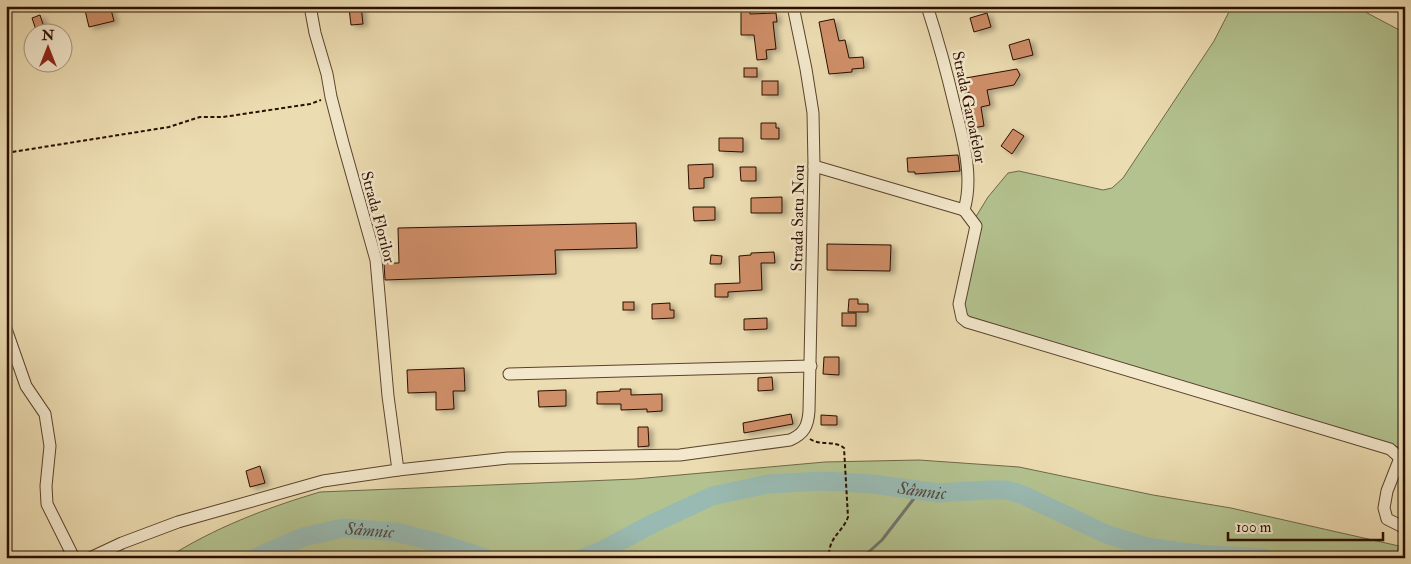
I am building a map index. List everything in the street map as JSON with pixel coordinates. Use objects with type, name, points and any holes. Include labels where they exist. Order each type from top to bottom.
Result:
[{"type":"street","name":"Strada Florilor","points":[[310,6],[315,33],[358,201],[376,260],[388,396],[398,470]]},
{"type":"street","name":"Strada Satu Nou","points":[[792,6],[811,98],[814,166],[811,366],[809,419],[804,432]]},
{"type":"street","name":"Strada Garoafelor","points":[[927,6],[947,74],[964,148],[968,182],[967,200],[964,210]]},
{"type":"street","points":[[814,166],[964,210],[976,226],[959,304],[962,318],[967,322],[1390,449],[1402,459],[1387,491],[1384,508],[1387,519],[1405,528]]},
{"type":"street","points":[[6,329],[26,386],[45,414],[50,446],[46,486],[47,504],[74,558]]},
{"type":"street","points":[[509,374],[811,366]]},
{"type":"street","points":[[90,558],[122,543],[178,522],[323,481],[398,470],[508,458],[680,454],[790,440],[804,432]]},
{"type":"path","points":[[6,153],[169,127],[200,117],[224,117],[310,104],[331,97]]},
{"type":"path","points":[[804,432],[808,438],[816,443],[841,445],[844,448],[846,458],[848,517],[846,523],[833,537],[829,549],[829,558]]},
{"type":"green space","points":[[1232,6],[1354,6],[1405,33],[1405,449],[964,315],[958,282],[972,223],[988,197],[1008,173],[1019,171],[1103,190],[1112,188],[1123,178],[1214,41]]},
{"type":"green space","points":[[919,460],[1019,467],[1153,495],[1231,508],[1399,546],[1396,558],[167,558],[222,528],[280,505],[320,492],[635,479],[825,462]]},
{"type":"building","points":[[84,6],[110,6],[114,21],[89,27]]},
{"type":"building","points":[[361,6],[363,24],[351,25],[349,8]]},
{"type":"building","points":[[741,6],[749,6],[750,14],[776,13],[777,22],[773,22],[776,49],[766,50],[767,59],[757,60],[754,35],[741,35]]},
{"type":"building","points":[[987,13],[991,27],[974,32],[970,18]]},
{"type":"building","points":[[40,15],[42,22],[33,22],[32,18]]},
{"type":"building","points":[[834,19],[839,41],[845,40],[849,58],[863,57],[864,68],[852,69],[852,72],[829,74],[819,22]]},
{"type":"building","points":[[1029,39],[1033,55],[1013,60],[1009,45]]},
{"type":"building","points":[[744,68],[757,68],[757,77],[744,77]]},
{"type":"building","points":[[1017,69],[1020,75],[1014,85],[987,90],[990,105],[981,107],[984,126],[968,129],[965,117],[973,115],[969,92],[963,93],[960,79]]},
{"type":"building","points":[[762,81],[778,81],[778,95],[762,95]]},
{"type":"building","points":[[761,123],[776,123],[776,128],[779,128],[779,139],[761,139]]},
{"type":"building","points":[[1013,129],[1024,136],[1012,154],[1001,146]]},
{"type":"building","points":[[719,138],[743,138],[743,152],[719,151]]},
{"type":"building","points":[[958,155],[960,171],[915,174],[915,172],[908,172],[907,158]]},
{"type":"building","points":[[713,164],[713,177],[704,178],[704,188],[689,189],[688,165]]},
{"type":"building","points":[[740,167],[756,167],[756,181],[741,181]]},
{"type":"building","points":[[782,197],[782,213],[751,213],[751,198]]},
{"type":"building","points":[[693,207],[715,207],[715,220],[694,221]]},
{"type":"building","points":[[636,223],[637,248],[555,250],[556,274],[385,280],[384,263],[399,263],[398,228]]},
{"type":"building","points":[[827,244],[891,245],[890,271],[827,270]]},
{"type":"building","points":[[774,252],[775,263],[761,263],[762,290],[728,292],[728,297],[715,297],[715,284],[740,283],[739,256],[751,255],[751,253]]},
{"type":"building","points":[[711,255],[722,256],[721,264],[710,264]]},
{"type":"building","points":[[849,299],[858,299],[858,304],[868,304],[868,312],[848,312]]},
{"type":"building","points":[[623,302],[634,302],[634,310],[623,310]]},
{"type":"building","points":[[670,303],[670,310],[674,310],[674,318],[652,319],[652,304]]},
{"type":"building","points":[[842,313],[856,313],[856,326],[842,326]]},
{"type":"building","points":[[767,318],[767,329],[744,330],[744,319]]},
{"type":"building","points":[[824,357],[839,357],[839,375],[823,374]]},
{"type":"building","points":[[464,368],[465,391],[453,391],[454,409],[436,410],[436,392],[408,393],[407,370]]},
{"type":"building","points":[[772,377],[773,390],[758,391],[758,378]]},
{"type":"building","points":[[620,389],[631,389],[631,395],[662,394],[662,411],[647,412],[647,409],[621,410],[621,404],[597,404],[597,392],[620,391]]},
{"type":"building","points":[[566,390],[566,406],[539,407],[538,391]]},
{"type":"building","points":[[791,414],[793,424],[744,433],[743,423]]},
{"type":"building","points":[[821,415],[837,416],[837,425],[821,425]]},
{"type":"building","points":[[638,427],[648,427],[649,446],[638,447]]},
{"type":"building","points":[[260,466],[265,483],[250,487],[246,471]]},
{"type":"waterway","name":"Sâmnic","points":[[583,558],[712,496],[768,484],[824,481],[872,484],[939,493],[1007,490],[1023,495],[1106,534],[1147,547],[1198,554],[1264,558]]},
{"type":"waterway","points":[[862,558],[882,540],[919,492]]},
{"type":"waterway","name":"Sâmnic","points":[[255,558],[303,537],[343,528],[396,532],[485,558]]}]
